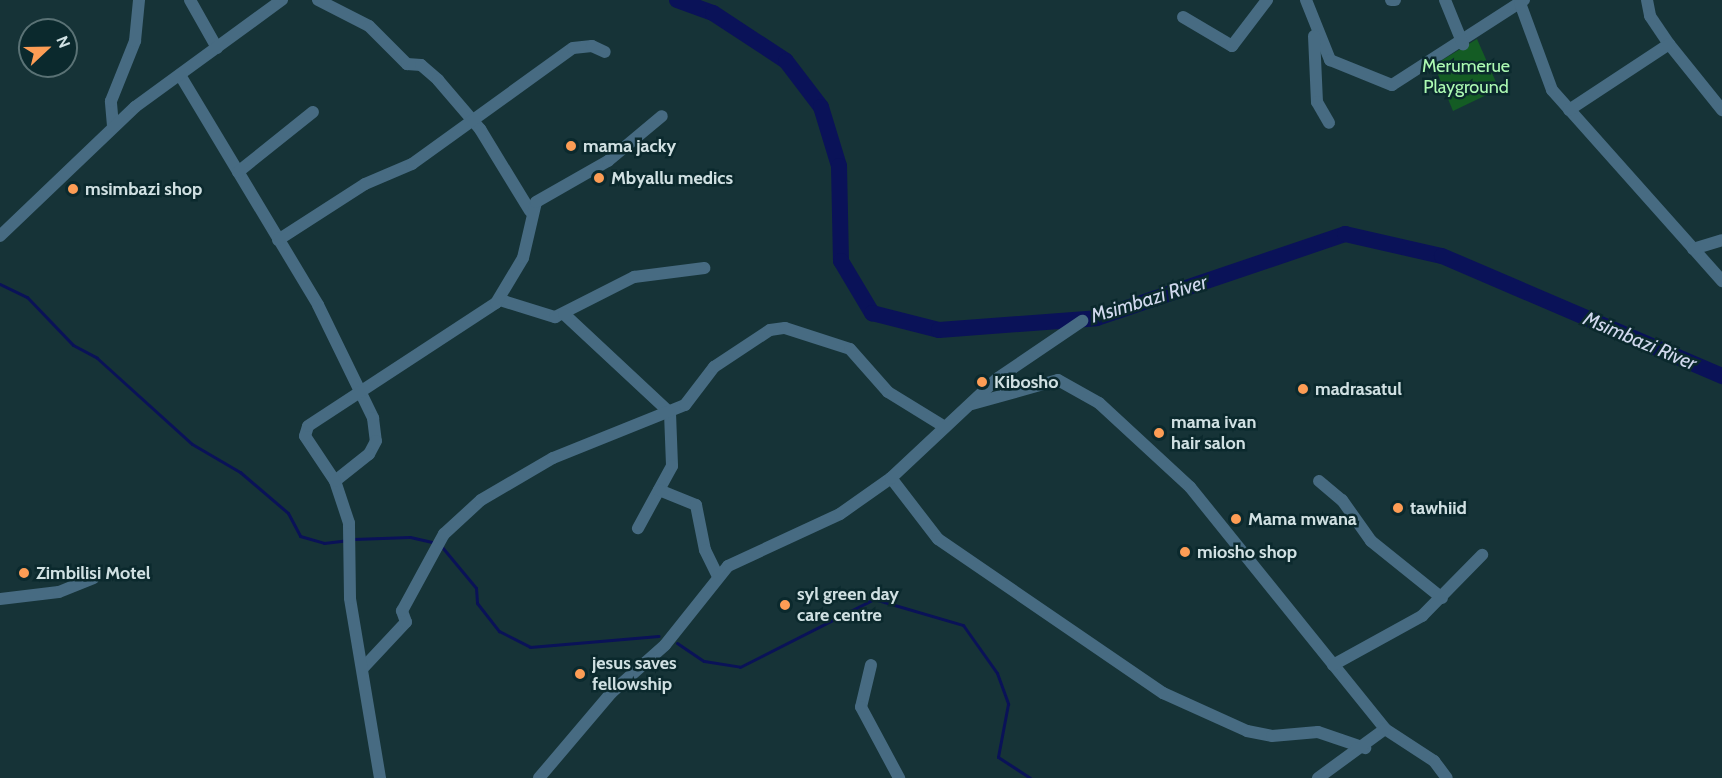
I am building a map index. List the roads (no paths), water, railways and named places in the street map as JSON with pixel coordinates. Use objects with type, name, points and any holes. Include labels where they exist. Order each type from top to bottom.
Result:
[{"type":"street","points":[[113,126],[111,101],[135,41],[139,0]]},
{"type":"street","points":[[190,0],[217,48]]},
{"type":"street","points":[[0,236],[113,126],[282,0]]},
{"type":"street","points":[[318,0],[369,26],[407,64],[421,65],[471,118],[530,211]]},
{"type":"street","points":[[1183,17],[1232,46],[1267,0]]},
{"type":"street","points":[[1306,0],[1330,60],[1392,85],[1463,44],[1522,2],[1552,90],[1616,156],[1722,281]]},
{"type":"street","points":[[1445,0],[1463,44]]},
{"type":"street","points":[[1647,0],[1650,16],[1669,44],[1722,110]]},
{"type":"street","points":[[1314,23],[1317,102],[1329,123]]},
{"type":"street","points":[[1569,110],[1669,44]]},
{"type":"street","points":[[278,240],[364,184],[412,164],[471,118],[573,48],[592,46],[605,52]]},
{"type":"street","points":[[180,75],[318,305],[373,418],[376,441],[362,460],[335,481]]},
{"type":"street","points":[[238,172],[313,112]]},
{"type":"street","points":[[380,778],[350,598],[349,523],[335,481],[305,436],[308,426],[358,389],[466,327],[500,300],[523,258],[530,211],[542,196],[598,168],[662,116]]},
{"type":"street","points":[[1693,249],[1722,240]]},
{"type":"street","points":[[500,300],[550,317],[564,314],[634,277],[704,268]]},
{"type":"street","points":[[564,314],[670,413],[675,450],[659,490],[638,528]]},
{"type":"street","points":[[539,778],[611,693],[665,645],[718,577],[742,558],[840,514],[891,478],[998,378],[1082,321]]},
{"type":"street","points":[[363,668],[406,622],[402,611],[444,534],[481,501],[538,466],[670,413],[698,393],[714,367],[779,328],[850,348],[888,392],[945,428]]},
{"type":"street","points":[[972,404],[1058,380],[1099,402],[1190,487],[1385,729],[1434,762],[1447,778]]},
{"type":"street","points":[[891,478],[938,538],[1169,696],[1255,733],[1318,732],[1365,748]]},
{"type":"street","points":[[1319,481],[1342,500],[1371,541],[1442,598]]},
{"type":"street","points":[[659,490],[696,505],[705,550],[718,577]]},
{"type":"street","points":[[1333,665],[1422,616],[1482,555]]},
{"type":"street","points":[[0,599],[59,592],[93,578]]},
{"type":"street","points":[[871,665],[861,707],[885,744],[899,778]]},
{"type":"street","points":[[1318,778],[1365,748],[1385,729]]},
{"type":"waterway","name":"Msimbazi River","points":[[677,0],[713,13],[786,61],[821,107],[839,166],[841,261],[872,313],[939,330],[1097,318],[1345,234],[1442,256],[1722,376]]},
{"type":"waterway","points":[[0,284],[27,297],[73,345],[97,358],[192,444],[240,472],[288,513],[300,536],[324,543],[347,540]]},
{"type":"waterway","points":[[354,539],[410,537],[436,543]]},
{"type":"waterway","points":[[442,547],[476,588],[477,603],[499,631],[530,647],[659,636]]},
{"type":"waterway","points":[[677,643],[704,661],[740,667],[874,599],[963,625],[997,673],[1008,704],[998,757],[1030,778]]},
{"type":"place","name":"mama jacky","points":[[571,146]]},
{"type":"place","name":"Mbyallu medics","points":[[599,178]]},
{"type":"place","name":"msimbazi shop","points":[[73,189]]},
{"type":"place","name":"Kibosho","points":[[982,382]]},
{"type":"place","name":"madrasatul","points":[[1303,389]]},
{"type":"place","name":"mama ivan hair salon","points":[[1159,433]]},
{"type":"place","name":"tawhiid","points":[[1398,508]]},
{"type":"place","name":"Mama mwana","points":[[1236,519]]},
{"type":"place","name":"miosho shop","points":[[1185,552]]},
{"type":"place","name":"Zimbilisi Motel","points":[[24,573]]},
{"type":"place","name":"syl green day care centre","points":[[785,605]]},
{"type":"place","name":"jesus saves fellowship","points":[[580,674]]},
{"type":"park label","name":"Merumerue Playground","points":[[1466,77]]}]
